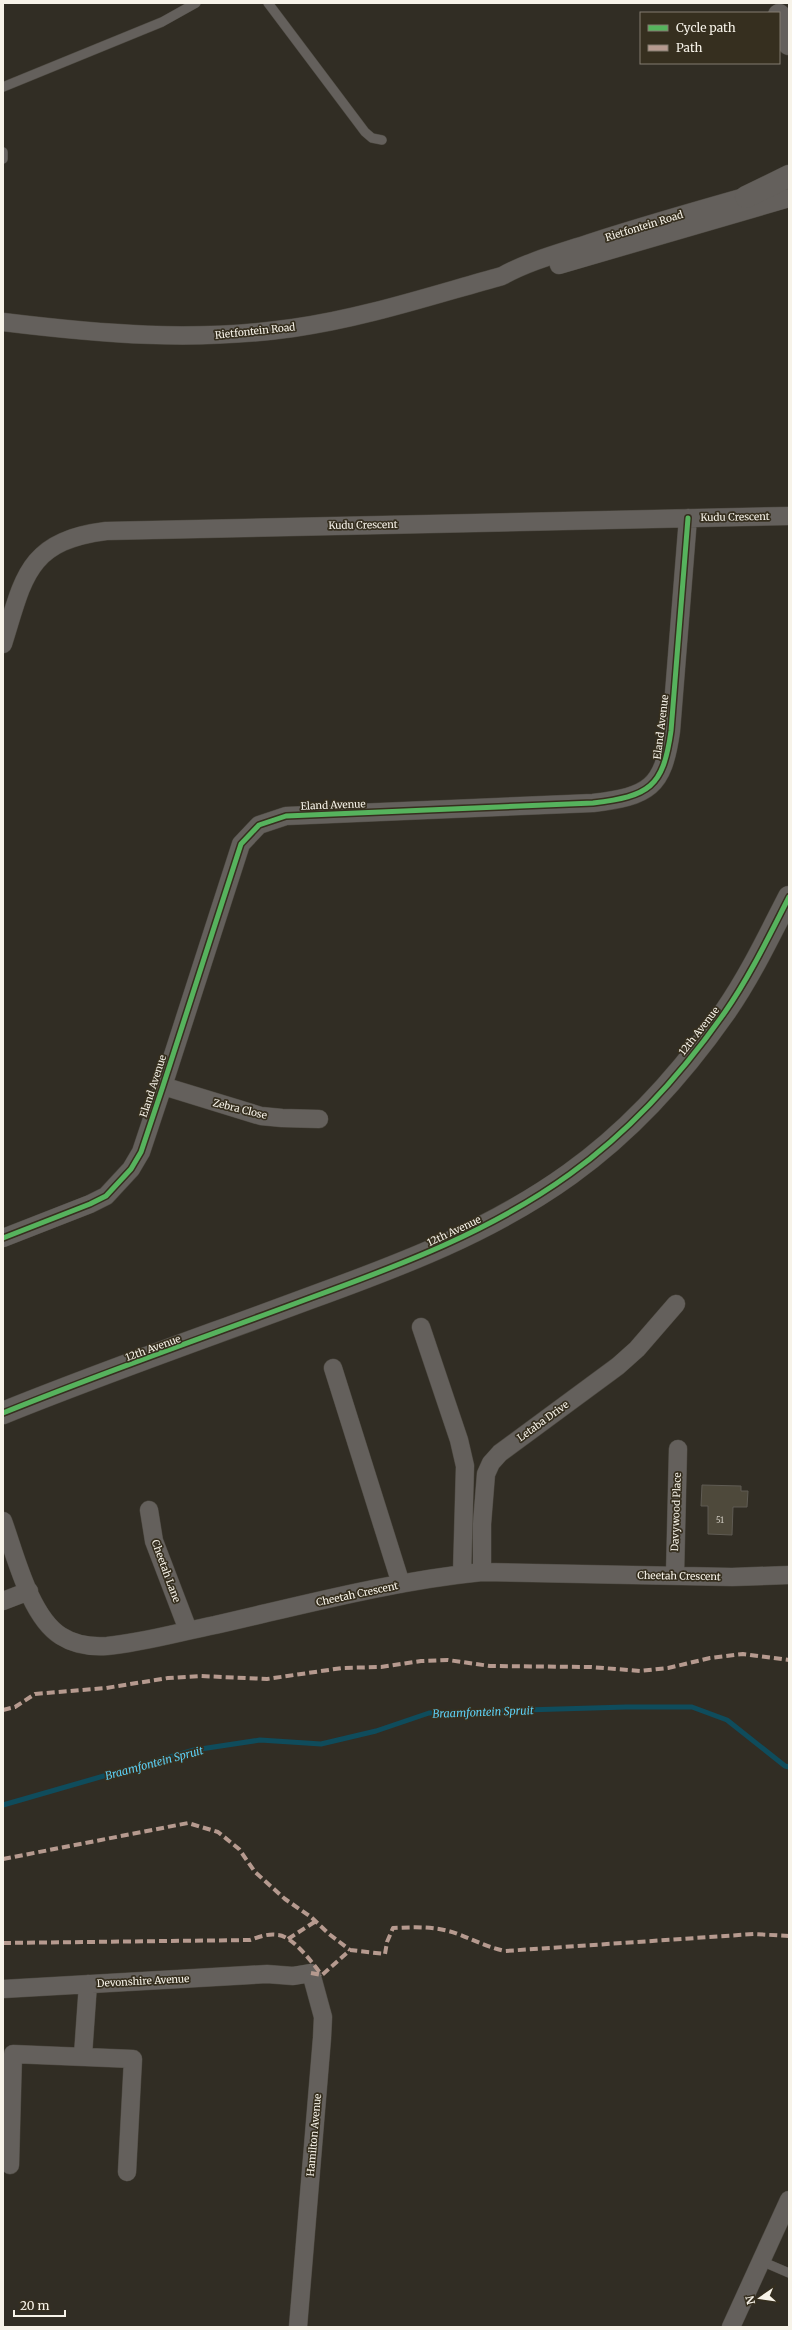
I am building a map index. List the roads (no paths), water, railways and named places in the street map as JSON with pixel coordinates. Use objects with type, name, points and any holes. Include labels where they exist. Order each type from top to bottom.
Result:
[{"type":"street","points":[[780,17],[789,44]]},
{"type":"street","points":[[746,197],[789,176]]},
{"type":"street","name":"Rietfontein Road","points":[[3,322],[105,334],[170,337],[218,336],[326,322],[502,276],[520,266],[578,247],[666,219],[789,184]]},
{"type":"street","name":"Rietfontein Road","points":[[502,276],[522,276],[789,198]]},
{"type":"street","name":"Kudu Crescent","points":[[3,644],[21,587],[29,569],[40,555],[61,541],[83,534],[106,531],[789,516]]},
{"type":"street","name":"Eland Avenue","points":[[3,1238],[90,1204],[106,1196],[132,1169],[141,1152],[163,1086],[240,844],[259,825],[286,816],[615,800],[636,795],[650,786],[661,775],[668,757],[671,731],[688,518]]},
{"type":"street","name":"12th Avenue","points":[[3,1413],[373,1275],[455,1241],[514,1212],[571,1173],[629,1124],[689,1060],[730,1005],[756,961],[789,897]]},
{"type":"street","name":"Zebra Close","points":[[163,1086],[261,1116],[319,1119]]},
{"type":"street","name":"Letaba Drive","points":[[482,1572],[486,1474],[490,1462],[500,1452],[618,1366],[637,1349],[676,1304]]},
{"type":"street","points":[[421,1327],[459,1440],[465,1466],[462,1574]]},
{"type":"street","points":[[332,1368],[401,1584]]},
{"type":"street","name":"Davywood Place","points":[[675,1575],[678,1449]]},
{"type":"street","name":"Cheetah Lane","points":[[149,1510],[154,1541],[188,1630]]},
{"type":"street","name":"Cheetah Crescent","points":[[3,1521],[29,1591],[47,1623],[60,1635],[76,1643],[91,1646],[108,1646],[401,1584],[462,1574],[482,1572],[732,1577],[789,1575]]},
{"type":"street","points":[[3,1601],[29,1591]]},
{"type":"street","name":"Hamilton Avenue","points":[[282,1974],[293,1976],[311,1973],[323,2018],[298,2327]]},
{"type":"street","name":"Devonshire Avenue","points":[[3,1989],[282,1974]]},
{"type":"street","points":[[83,2055],[88,1984]]},
{"type":"street","points":[[10,2165],[13,2054],[83,2055],[133,2059],[127,2172]]},
{"type":"street","points":[[731,2327],[789,2200]]},
{"type":"lane","points":[[3,87],[162,22],[196,3]]},
{"type":"lane","points":[[268,3],[365,132],[372,138],[382,140]]},
{"type":"lane","points":[[3,152],[3,159]]},
{"type":"lane","points":[[761,2261],[789,2274]]},
{"type":"waterway","name":"Braamfontein Spruit","points":[[3,1805],[194,1750],[260,1740],[321,1744],[376,1731],[429,1713],[626,1707],[692,1707],[727,1720],[785,1766],[789,1767]]}]
